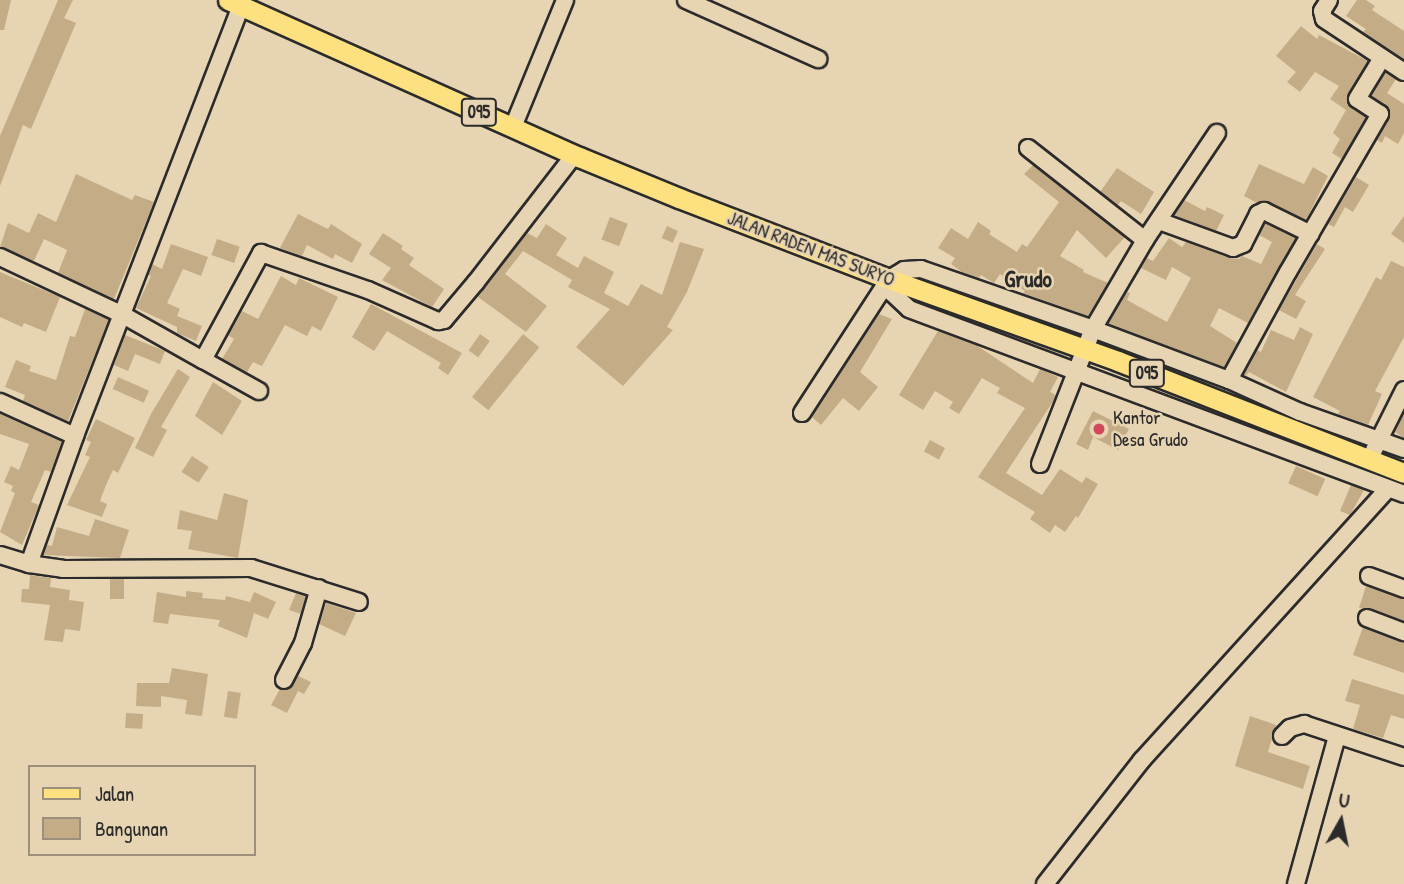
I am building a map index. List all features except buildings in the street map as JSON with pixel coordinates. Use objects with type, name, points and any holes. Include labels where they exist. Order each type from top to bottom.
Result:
[{"type":"main road","name":"JALAN RADEN MAS SURYO","points":[[235,3],[575,155],[889,279],[1086,350],[1369,462],[1404,473]]},
{"type":"street","points":[[513,127],[565,0]]},
{"type":"street","points":[[687,0],[818,59]]},
{"type":"street","points":[[1329,0],[1322,12],[1324,19],[1404,72]]},
{"type":"street","points":[[29,564],[235,3]]},
{"type":"street","points":[[1229,380],[1380,114],[1357,99],[1382,58]]},
{"type":"street","points":[[1040,464],[1078,374],[1093,329],[1145,240],[1217,133]]},
{"type":"street","points":[[1028,148],[1145,240]]},
{"type":"street","points":[[203,360],[261,253],[368,290],[432,319],[444,320],[575,155]]},
{"type":"street","points":[[1159,221],[1233,248],[1243,244],[1258,214],[1264,211],[1311,234]]},
{"type":"street","points":[[0,257],[123,314],[259,391]]},
{"type":"street","points":[[802,413],[889,279],[904,270],[921,268],[1093,329],[1229,380],[1300,412],[1404,449]]},
{"type":"street","points":[[889,279],[892,293],[909,309],[1404,494]]},
{"type":"street","points":[[1369,462],[1404,390]]},
{"type":"street","points":[[0,402],[75,436]]},
{"type":"street","points":[[1045,884],[1142,760],[1388,489]]},
{"type":"street","points":[[0,555],[29,564],[63,569],[135,566],[251,568],[359,602]]},
{"type":"street","points":[[1368,576],[1404,589]]},
{"type":"street","points":[[284,680],[303,643],[319,588]]},
{"type":"street","points":[[1367,618],[1404,632]]},
{"type":"street","points":[[1282,736],[1298,724],[1404,757]]},
{"type":"street","points":[[1296,884],[1337,736]]},
{"type":"place","name":"Kantor Desa Grudo","points":[[1099,429]]},
{"type":"district","name":"Grudo","points":[[1028,279]]}]
